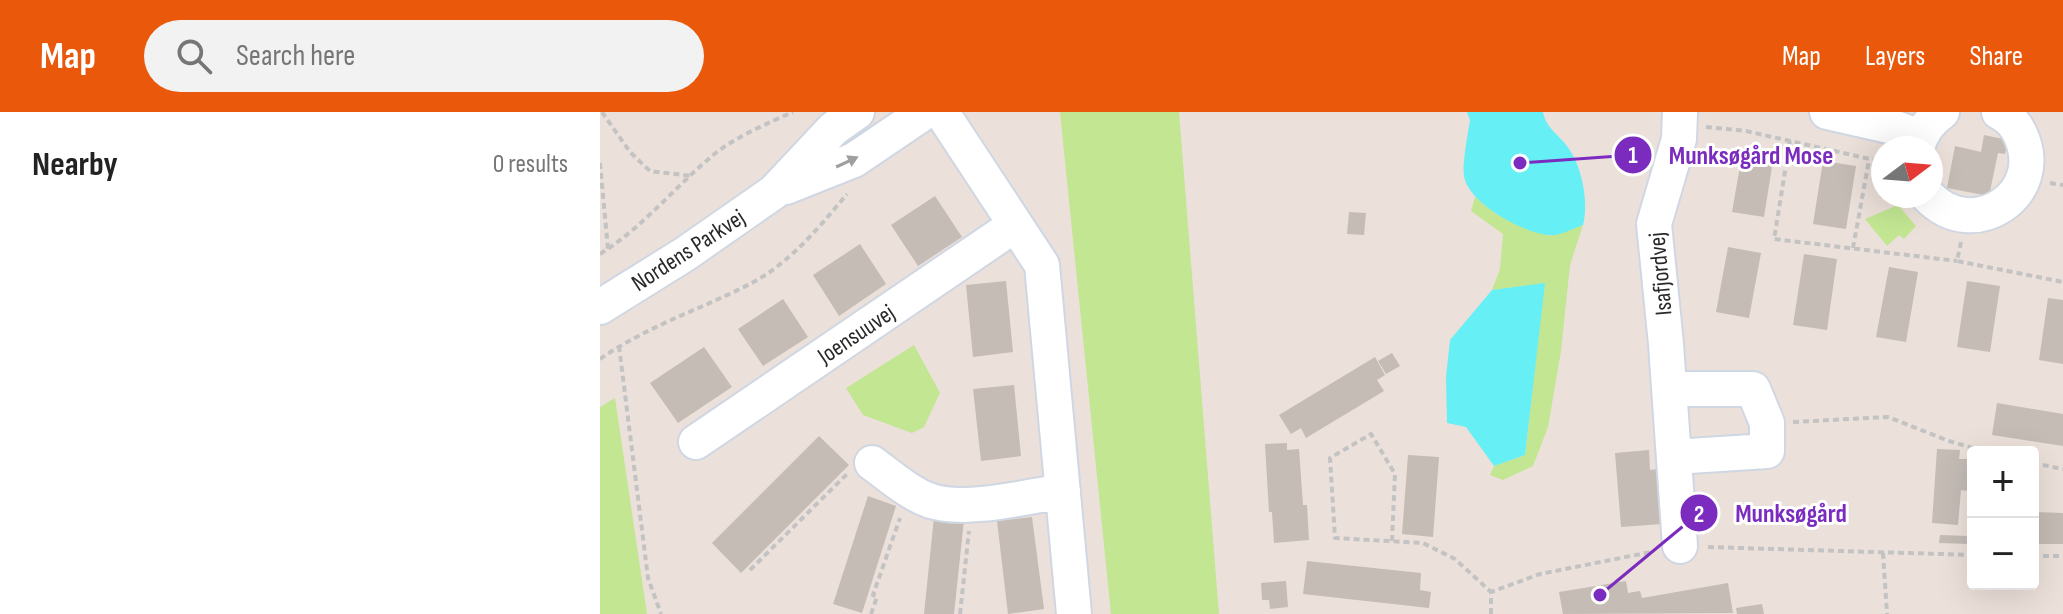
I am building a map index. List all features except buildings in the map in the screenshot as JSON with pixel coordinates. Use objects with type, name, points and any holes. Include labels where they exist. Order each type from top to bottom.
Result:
[{"type":"street","name":"Nordens Parkvej","points":[[600,307],[685,254],[774,192],[833,129],[857,112]]},
{"type":"street","name":"Nordens Parkvej","points":[[774,192],[854,160],[925,112]]},
{"type":"street","points":[[944,112],[1042,265],[1074,614]]},
{"type":"street","points":[[1827,112],[1926,132]]},
{"type":"street","points":[[1943,208],[1965,216],[1988,214],[2016,194],[2024,178],[2027,161],[2024,143],[2017,127],[1999,112]]},
{"type":"street","name":"Isafjordvej","points":[[1680,118],[1679,139],[1654,224],[1680,546]]},
{"type":"street","name":"Joensuuvej","points":[[696,442],[1015,225]]},
{"type":"street","points":[[1669,389],[1753,389],[1767,423],[1767,451],[1674,457]]},
{"type":"street","points":[[872,463],[931,501],[972,505],[1063,491]]},
{"type":"path","points":[[602,112],[630,152],[650,171],[691,176]]},
{"type":"path","points":[[600,254],[714,154],[767,123],[793,112]]},
{"type":"path","points":[[1680,118],[1869,160],[1853,249]]},
{"type":"path","points":[[1790,141],[1774,239],[1957,261],[2063,282]]},
{"type":"path","points":[[600,163],[608,249]]},
{"type":"path","points":[[600,359],[672,319],[737,291],[778,266],[817,230],[856,184]]},
{"type":"path","points":[[1957,261],[1965,216]]},
{"type":"path","points":[[619,346],[648,578],[661,614]]},
{"type":"path","points":[[1767,423],[1888,417],[1967,446]]},
{"type":"path","points":[[1392,541],[1395,474],[1371,434],[1330,458],[1335,538],[1423,543],[1455,559],[1491,592]]},
{"type":"path","points":[[750,570],[854,467],[872,463]]},
{"type":"path","points":[[2039,464],[2063,469]]},
{"type":"path","points":[[871,614],[877,597],[873,595],[910,490]]},
{"type":"path","points":[[960,614],[972,505]]},
{"type":"path","points":[[1887,614],[1883,553],[1967,555]]},
{"type":"path","points":[[2039,556],[2063,556]]},
{"type":"green space","points":[[1060,112],[1179,112],[1219,614],[1111,614]]},
{"type":"green space","points":[[1475,197],[1496,214],[1549,236],[1583,225],[1570,265],[1561,351],[1548,427],[1533,466],[1503,480],[1490,475],[1494,466],[1525,455],[1544,284],[1492,290],[1500,269],[1503,234],[1471,211]]},
{"type":"green space","points":[[1891,208],[1901,208],[1916,226],[1904,239],[1899,235],[1887,246],[1865,219]]},
{"type":"green space","points":[[914,345],[940,393],[924,427],[912,433],[863,415],[846,388]]},
{"type":"green space","points":[[615,398],[647,614],[600,614],[600,407]]},
{"type":"water","points":[[1467,112],[1543,112],[1547,123],[1578,165],[1585,196],[1583,225],[1556,235],[1536,233],[1485,206],[1468,186],[1464,176],[1470,120]]},
{"type":"water","points":[[1545,283],[1525,455],[1494,466],[1466,427],[1447,423],[1446,377],[1450,340],[1492,290]]},
{"type":"place","name":"Munksøgård Mose","points":[[1520,163]]},
{"type":"place","name":"Munksøgård","points":[[1600,595]]}]
